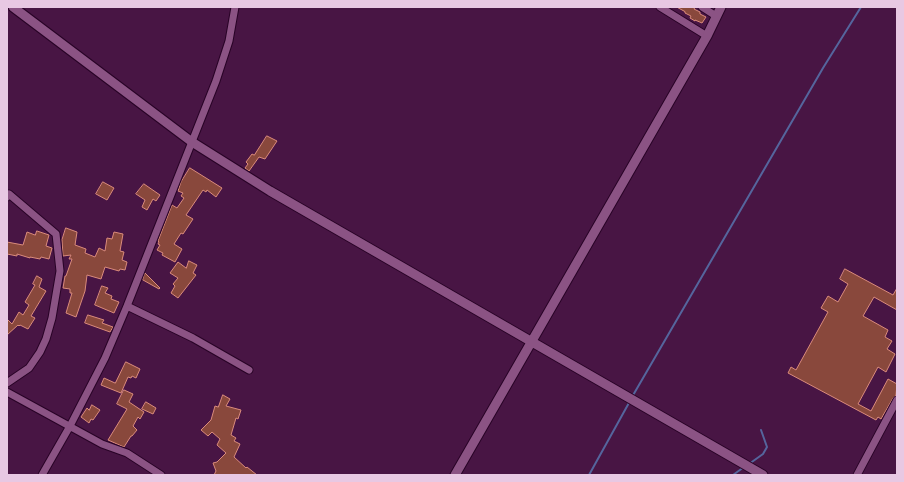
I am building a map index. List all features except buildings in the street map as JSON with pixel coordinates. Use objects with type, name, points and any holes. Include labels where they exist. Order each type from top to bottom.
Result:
[{"type":"street","points":[[12,7],[192,142],[270,191],[763,475]]},
{"type":"street","points":[[42,475],[70,426],[105,358],[127,306],[216,81],[227,48],[235,7]]},
{"type":"street","points":[[660,7],[706,36]]},
{"type":"street","points":[[702,7],[716,16]]},
{"type":"street","points":[[455,475],[706,36],[721,7]]},
{"type":"street","points":[[7,197],[9,194],[56,234],[60,271],[52,318],[40,352],[29,368],[7,383]]},
{"type":"street","points":[[127,306],[193,338],[250,370]]},
{"type":"street","points":[[7,392],[102,444],[127,454],[161,475]]},
{"type":"street","points":[[857,475],[897,400]]},
{"type":"waterway","points":[[632,397],[823,68],[861,7]]},
{"type":"waterway","points":[[589,475],[630,401]]},
{"type":"waterway","points":[[749,464],[763,454],[767,447],[761,430]]},
{"type":"waterway","points":[[733,475],[744,467]]}]
